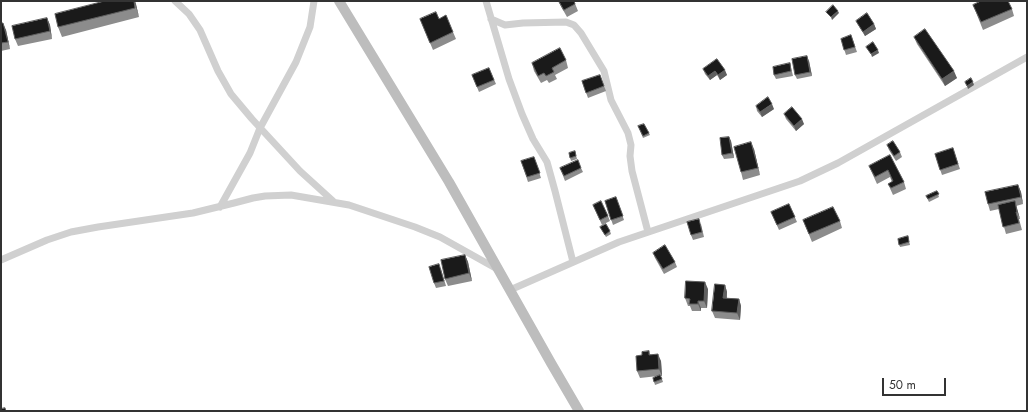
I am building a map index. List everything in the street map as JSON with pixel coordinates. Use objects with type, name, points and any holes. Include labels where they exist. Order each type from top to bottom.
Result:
[{"type":"main road","points":[[339,1],[449,182],[579,411]]},
{"type":"street","points":[[175,1],[189,14],[200,30],[218,71],[231,94],[260,128],[300,170],[334,202]]},
{"type":"street","points":[[220,207],[250,153],[260,128],[296,62],[310,28],[314,1]]},
{"type":"street","points":[[486,1],[509,79],[522,114],[533,139],[546,162],[573,262]]},
{"type":"street","points":[[491,19],[505,25],[566,22],[574,25],[581,33],[604,71],[611,100],[628,133],[631,145],[630,156],[632,171],[648,232]]},
{"type":"street","points":[[510,290],[619,242],[800,181],[838,164],[1027,57]]},
{"type":"street","points":[[1,260],[47,240],[71,232],[185,214],[220,207],[253,198],[279,194],[349,205],[415,227],[440,237],[499,270]]},
{"type":"building","points":[[105,1],[134,1],[135,8],[58,27],[55,14]]},
{"type":"building","points":[[559,1],[574,1],[575,4],[564,10]]},
{"type":"building","points":[[981,1],[1008,1],[1012,9],[981,22],[973,5]]},
{"type":"building","points":[[833,5],[838,11],[831,17],[826,12]]},
{"type":"building","points":[[436,12],[439,19],[446,15],[453,32],[430,43],[420,19]]},
{"type":"building","points":[[867,13],[874,24],[863,32],[856,21]]},
{"type":"building","points":[[47,18],[50,31],[15,39],[12,26]]},
{"type":"building","points":[[1,23],[3,23],[8,42],[1,43]]},
{"type":"building","points":[[925,29],[954,71],[942,79],[914,37]]},
{"type":"building","points":[[851,35],[855,47],[844,50],[841,39]]},
{"type":"building","points":[[873,42],[878,50],[871,54],[866,47]]},
{"type":"building","points":[[560,48],[566,60],[552,68],[554,72],[546,76],[544,73],[538,76],[532,63]]},
{"type":"building","points":[[807,56],[810,72],[795,75],[792,59]]},
{"type":"building","points":[[717,59],[725,70],[718,75],[715,71],[708,76],[703,69]]},
{"type":"building","points":[[790,63],[791,71],[774,75],[773,67]]},
{"type":"building","points":[[489,68],[494,80],[477,87],[472,75]]},
{"type":"building","points":[[600,75],[604,86],[586,93],[582,81]]},
{"type":"building","points":[[971,78],[973,82],[967,86],[965,82]]},
{"type":"building","points":[[768,97],[772,104],[760,112],[756,106]]},
{"type":"building","points":[[792,107],[802,119],[794,126],[784,114]]},
{"type":"building","points":[[644,124],[649,133],[643,136],[638,126]]},
{"type":"building","points":[[729,137],[732,153],[722,155],[720,138]]},
{"type":"building","points":[[893,141],[900,152],[894,156],[887,145]]},
{"type":"building","points":[[751,142],[758,168],[741,172],[734,147]]},
{"type":"building","points":[[953,148],[958,164],[940,170],[935,154]]},
{"type":"building","points":[[575,151],[576,156],[570,158],[569,153]]},
{"type":"building","points":[[890,155],[904,182],[891,188],[888,184],[893,181],[888,170],[875,177],[869,166]]},
{"type":"building","points":[[534,157],[540,173],[527,177],[521,161]]},
{"type":"building","points":[[578,160],[581,168],[564,176],[560,168]]},
{"type":"building","points":[[1018,185],[1021,197],[988,204],[985,192]]},
{"type":"building","points":[[937,191],[939,194],[928,199],[926,196]]},
{"type":"building","points":[[616,197],[623,216],[611,220],[605,201]]},
{"type":"building","points":[[601,201],[608,216],[600,220],[593,205]]},
{"type":"building","points":[[1015,201],[1019,223],[1003,227],[998,205]]},
{"type":"building","points":[[789,204],[795,217],[777,225],[771,212]]},
{"type":"building","points":[[833,207],[840,221],[809,234],[803,220]]},
{"type":"building","points":[[699,219],[702,232],[691,235],[687,222]]},
{"type":"building","points":[[606,224],[610,231],[605,235],[600,227]]},
{"type":"building","points":[[908,236],[909,242],[899,245],[898,239]]},
{"type":"building","points":[[665,245],[675,262],[663,269],[653,253]]},
{"type":"building","points":[[465,255],[469,273],[445,279],[441,260]]},
{"type":"building","points":[[439,264],[444,281],[434,283],[429,267]]},
{"type":"building","points":[[686,281],[705,282],[704,301],[698,301],[698,304],[689,304],[690,299],[685,298]]},
{"type":"building","points":[[715,284],[725,285],[723,298],[739,299],[737,313],[712,311]]},
{"type":"building","points":[[649,351],[649,355],[658,354],[659,369],[637,371],[636,356],[642,355],[642,352]]},
{"type":"building","points":[[660,375],[662,379],[654,382],[653,378]]},
{"type":"building","points":[[5,408],[6,411],[1,411],[1,409]]}]
